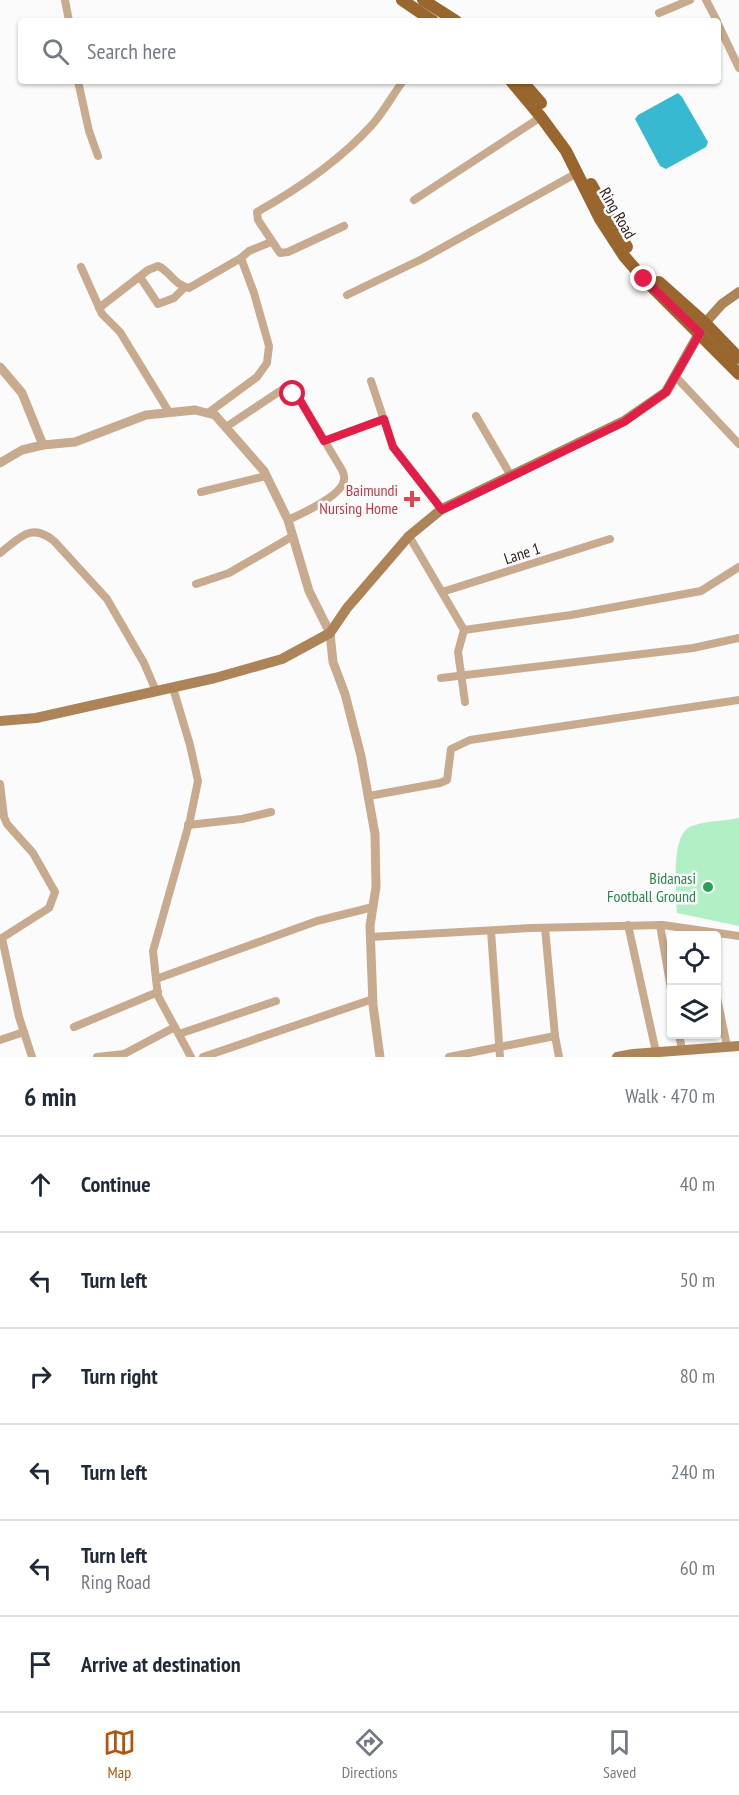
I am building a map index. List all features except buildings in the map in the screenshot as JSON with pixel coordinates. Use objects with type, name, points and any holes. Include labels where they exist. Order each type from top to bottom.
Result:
[{"type":"main road","points":[[402,0],[429,18]]},
{"type":"main road","points":[[423,0],[451,18]]},
{"type":"main road","name":"Ring Road","points":[[514,84],[566,151],[600,219],[624,256],[644,279],[702,328]]},
{"type":"main road","name":"Ring Road","points":[[524,84],[570,143],[628,248],[702,328],[739,374]]},
{"type":"main road","points":[[0,721],[36,718],[215,678],[282,659],[330,633],[347,608],[409,536],[442,510],[624,422],[666,392],[702,328],[722,304],[739,292]]},
{"type":"main road","points":[[702,328],[739,358]]},
{"type":"main road","points":[[616,1057],[739,1046]]},
{"type":"street","points":[[65,0],[68,18]]},
{"type":"street","points":[[659,13],[690,0]]},
{"type":"street","points":[[706,0],[715,18]]},
{"type":"street","points":[[721,31],[739,68]]},
{"type":"street","points":[[79,84],[88,130],[98,156]]},
{"type":"street","points":[[344,226],[288,252],[280,253],[258,220],[257,212],[288,194],[348,149],[372,124],[401,84]]},
{"type":"street","points":[[414,200],[541,117]]},
{"type":"street","points":[[347,295],[422,259],[577,173]]},
{"type":"street","points":[[99,308],[158,266],[163,267],[169,277],[181,287],[189,288],[249,251],[272,242]]},
{"type":"street","points":[[208,413],[257,377],[267,363],[269,346],[241,258]]},
{"type":"street","points":[[81,267],[102,314],[120,332],[169,412]]},
{"type":"street","points":[[140,277],[158,304],[174,298],[185,287]]},
{"type":"street","points":[[0,367],[22,393],[44,445]]},
{"type":"street","points":[[675,376],[739,444]]},
{"type":"street","points":[[371,381],[393,447],[442,510]]},
{"type":"street","points":[[226,427],[283,389],[300,400],[342,470],[345,479],[342,486],[326,501],[288,520]]},
{"type":"street","points":[[0,463],[22,450],[75,442],[146,415],[195,410],[215,415],[266,476],[288,520],[309,591],[330,633],[333,662],[345,694],[369,796],[375,834],[376,887],[370,937],[373,999],[380,1057]]},
{"type":"street","points":[[476,416],[511,476]]},
{"type":"street","points":[[324,441],[384,419]]},
{"type":"street","points":[[201,492],[266,476]]},
{"type":"street","points":[[0,553],[28,533],[38,531],[44,533],[65,552],[107,599],[144,663],[156,691]]},
{"type":"street","points":[[196,584],[229,573],[292,536]]},
{"type":"street","points":[[409,536],[464,630],[458,652],[465,702]]},
{"type":"street","name":"Lane 1","points":[[442,592],[610,539]]},
{"type":"street","points":[[464,630],[571,615],[701,591],[739,567]]},
{"type":"street","points":[[441,678],[693,648],[739,638]]},
{"type":"street","points":[[173,688],[198,781],[153,951],[158,992],[191,1057]]},
{"type":"street","points":[[369,796],[447,780],[451,749],[470,740],[739,700]]},
{"type":"street","points":[[0,784],[7,824],[33,853],[55,892],[50,908],[1,938],[32,1057]]},
{"type":"street","points":[[188,825],[242,819],[271,812]]},
{"type":"street","points":[[156,979],[317,921],[373,907]]},
{"type":"street","points":[[370,937],[628,925],[660,925],[696,931]]},
{"type":"street","points":[[628,925],[656,1052]]},
{"type":"street","points":[[660,925],[670,985]]},
{"type":"street","points":[[545,928],[559,1057]]},
{"type":"street","points":[[491,931],[500,1057]]},
{"type":"street","points":[[721,934],[739,936]]},
{"type":"street","points":[[74,1027],[158,992]]},
{"type":"street","points":[[203,1057],[373,999]]},
{"type":"street","points":[[97,1057],[124,1054],[177,1031],[276,1001]]},
{"type":"street","points":[[721,1014],[727,1046]]},
{"type":"street","points":[[0,1040],[24,1032]]},
{"type":"street","points":[[449,1057],[555,1036]]},
{"type":"street","points":[[680,1039],[682,1050]]},
{"type":"green space","name":"Bidanasi Football Ground","points":[[739,818],[739,926],[677,913],[676,867],[679,843],[683,834],[688,828],[699,824]]},
{"type":"water","points":[[678,93],[708,142],[706,147],[666,169],[660,166],[635,119],[638,115]]},
{"type":"place","name":"Baimundi Nursing Home","points":[[412,499]]},
{"type":"place","name":"Bidanasi Football Ground","points":[[708,887]]},
{"type":"route","points":[[293,394],[300,400],[324,441],[384,419],[393,447],[442,510],[624,422],[666,392],[700,333],[644,279]]}]
